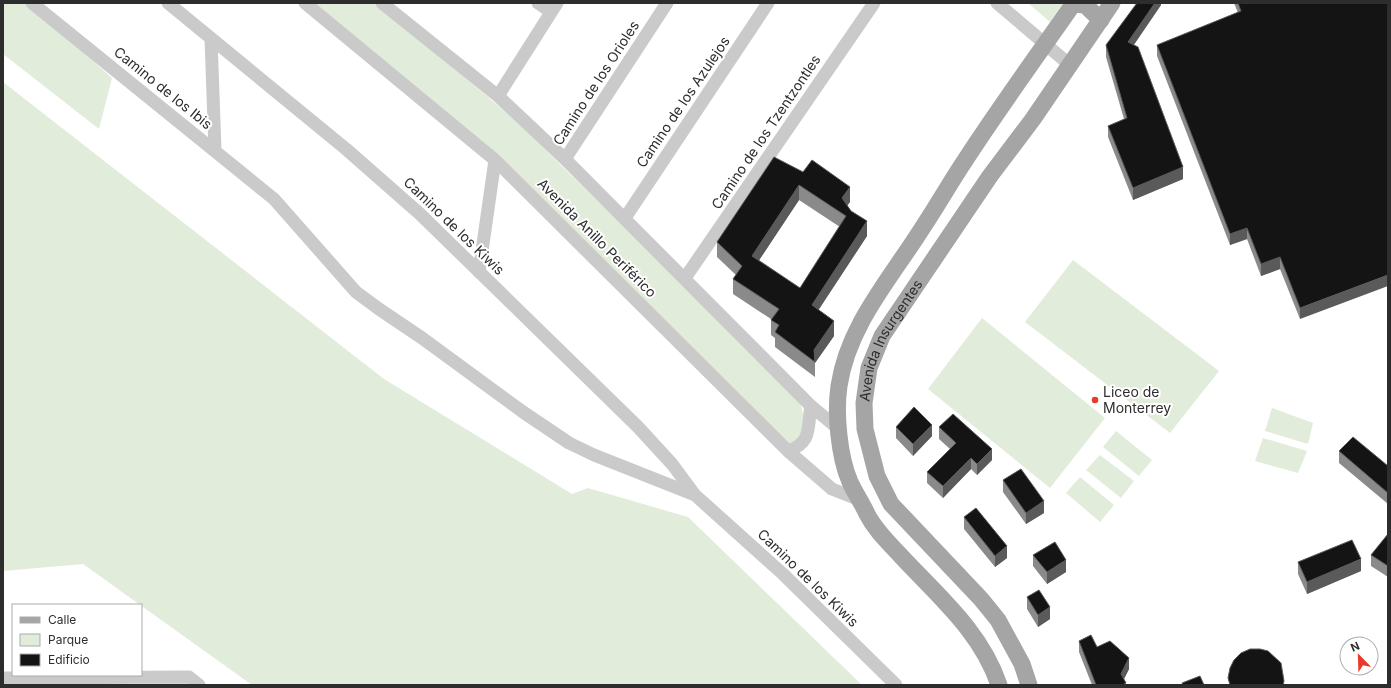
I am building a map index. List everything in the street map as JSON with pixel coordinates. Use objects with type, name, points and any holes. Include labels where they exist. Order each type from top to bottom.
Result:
[{"type":"main road","name":"Avenida Insurgentes","points":[[1029,685],[1022,664],[998,620],[981,599],[891,504],[877,476],[865,429],[864,403],[869,368],[882,336],[990,176],[1017,142],[1112,3]]},
{"type":"main road","name":"Avenida Insurgentes","points":[[999,685],[991,663],[967,627],[880,533],[868,516],[850,481],[845,465],[837,401],[844,362],[870,304],[922,228],[964,161],[1074,4]]},
{"type":"main road","points":[[1074,4],[1085,5],[1100,20]]},
{"type":"street","name":"Camino de los Ibis","points":[[32,3],[274,199]]},
{"type":"street","name":"Camino de los Kiwis","points":[[168,3],[346,149],[420,214],[638,428],[672,464],[695,495],[783,574],[896,685]]},
{"type":"street","name":"Avenida Anillo Periférico","points":[[305,3],[495,160],[788,451],[832,489],[860,500]]},
{"type":"street","points":[[382,3],[498,96],[625,218],[811,406],[840,430]]},
{"type":"street","points":[[498,96],[554,7],[538,3]]},
{"type":"street","name":"Camino de los Orioles","points":[[565,159],[667,3]]},
{"type":"street","name":"Camino de los Azulejos","points":[[625,218],[768,3]]},
{"type":"street","name":"Camino de los Tzentzontles","points":[[685,278],[874,3]]},
{"type":"street","points":[[997,3],[1070,65]]},
{"type":"street","points":[[211,39],[215,150]]},
{"type":"street","points":[[479,272],[495,160]]},
{"type":"street","name":"Camino de los Kiwis","points":[[274,199],[356,292],[422,338],[522,412],[575,446],[695,495]]},
{"type":"street","points":[[788,451],[801,445],[807,436],[811,406]]},
{"type":"street","points":[[5,678],[189,678],[199,685]]},
{"type":"green space","points":[[3,3],[23,3],[38,11],[112,78],[99,129],[3,54]]},
{"type":"green space","points":[[315,3],[374,3],[519,124],[801,404],[805,424],[802,438],[789,445],[512,168]]},
{"type":"green space","points":[[1028,3],[1063,3],[1050,22]]},
{"type":"green space","points":[[3,82],[384,379],[572,494],[588,488],[688,517],[862,685],[252,685],[142,606],[142,604],[139,604],[83,564],[3,571]]},
{"type":"green space","points":[[1073,260],[1219,371],[1170,433],[1025,322]]},
{"type":"green space","points":[[982,318],[1105,418],[1050,488],[928,389]]},
{"type":"green space","points":[[1272,408],[1313,423],[1308,444],[1265,431]]},
{"type":"green space","points":[[1116,431],[1152,460],[1139,476],[1103,447]]},
{"type":"green space","points":[[1263,438],[1307,451],[1298,473],[1255,461]]},
{"type":"green space","points":[[1100,455],[1134,481],[1121,498],[1086,470]]},
{"type":"green space","points":[[1080,477],[1114,505],[1100,522],[1066,493]]},
{"type":"building","points":[[1137,3],[1155,3],[1128,42],[1138,47],[1183,167],[1133,188],[1108,126],[1127,118],[1106,45]]},
{"type":"building","points":[[1238,3],[1388,3],[1388,275],[1300,308],[1280,257],[1261,264],[1247,228],[1230,234],[1157,45],[1241,11]]},
{"type":"building","points":[[774,157],[803,172],[812,160],[850,187],[842,198],[851,211],[867,221],[812,305],[834,321],[814,350],[815,362],[775,332],[779,325],[771,320],[779,309],[733,279],[742,266],[717,242]],"holes":[[[799,185],[846,216],[800,288],[752,256]]]},
{"type":"building","points":[[914,407],[932,425],[913,444],[896,427]]},
{"type":"building","points":[[953,414],[992,449],[977,464],[971,458],[943,486],[927,472],[956,443],[939,427]]},
{"type":"building","points":[[1353,437],[1388,466],[1388,493],[1339,451]]},
{"type":"building","points":[[1021,469],[1044,501],[1026,513],[1003,480]]},
{"type":"building","points":[[976,508],[1007,546],[995,556],[964,517]]},
{"type":"building","points":[[1388,534],[1388,566],[1371,555]]},
{"type":"building","points":[[1352,540],[1361,559],[1307,582],[1298,562]]},
{"type":"building","points":[[1055,542],[1066,560],[1047,572],[1033,555]]},
{"type":"building","points":[[1039,590],[1050,607],[1038,615],[1027,597]]},
{"type":"building","points":[[1091,635],[1097,647],[1110,641],[1129,658],[1121,674],[1126,683],[1122,685],[1096,685],[1079,641]]},
{"type":"building","points":[[1250,649],[1268,651],[1281,663],[1284,681],[1283,685],[1230,685],[1228,678],[1230,668],[1234,660],[1241,653]]},
{"type":"building","points":[[1200,676],[1204,685],[1183,685],[1182,683]]},
{"type":"place","name":"Liceo de Monterrey","points":[[1095,400]]}]
